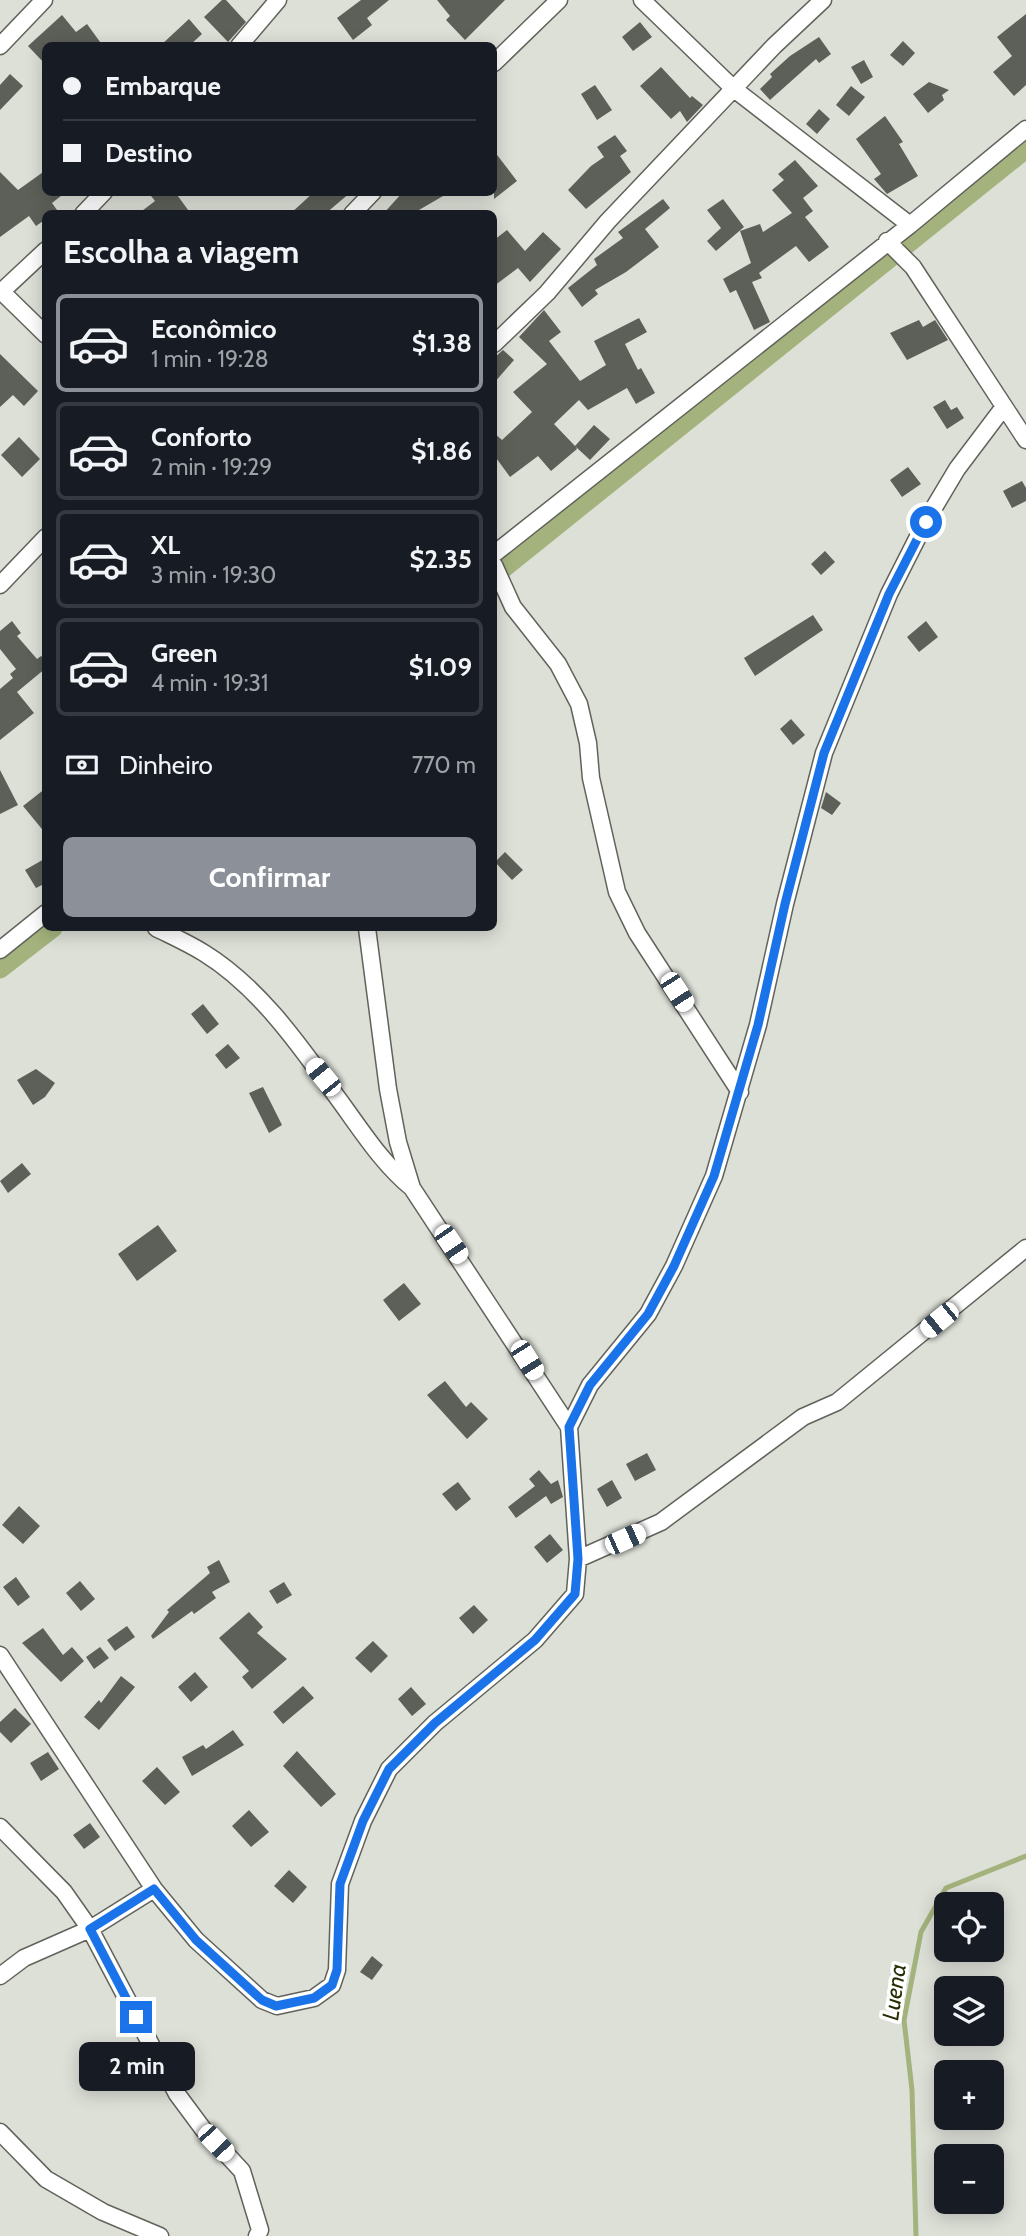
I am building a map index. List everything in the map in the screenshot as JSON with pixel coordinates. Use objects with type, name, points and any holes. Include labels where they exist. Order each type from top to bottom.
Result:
[{"type":"street","points":[[0,46],[44,0]]},
{"type":"street","points":[[242,42],[278,0]]},
{"type":"street","points":[[497,60],[559,0]]},
{"type":"street","points":[[642,0],[734,89],[910,225]]},
{"type":"street","points":[[497,341],[547,293],[608,220],[823,0]]},
{"type":"street","points":[[497,552],[910,225],[1026,129]]},
{"type":"street","points":[[87,210],[100,196]]},
{"type":"street","points":[[356,210],[369,196]]},
{"type":"street","points":[[887,242],[913,267],[1026,440]]},
{"type":"street","points":[[42,254],[1,292],[42,331]]},
{"type":"street","points":[[569,1427],[590,1385],[648,1314],[674,1266],[714,1176],[740,1091],[824,753],[889,594],[926,522],[957,469],[1003,408]]},
{"type":"street","points":[[0,585],[42,541]]},
{"type":"street","points":[[497,572],[513,607],[558,664],[579,704],[588,743],[591,778],[617,892],[637,933],[740,1091]]},
{"type":"street","points":[[0,950],[42,916]]},
{"type":"street","points":[[162,931],[204,953],[229,971],[265,1005],[323,1077],[393,1172],[412,1188]]},
{"type":"street","points":[[0,1655],[154,1889],[196,1940],[262,2000],[276,2006],[314,1998],[332,1985],[337,1970],[340,1884],[363,1821],[389,1769],[435,1723],[535,1640],[575,1594],[578,1559],[569,1427],[412,1188],[398,1142],[388,1089],[367,931]]},
{"type":"street","points":[[578,1559],[661,1522],[803,1418],[837,1402],[1026,1248]]},
{"type":"street","points":[[0,1827],[64,1892],[90,1929],[177,2094],[203,2129],[242,2171],[260,2230],[257,2236]]},
{"type":"street","points":[[0,1976],[24,1958],[90,1929],[154,1889]]},
{"type":"street","points":[[0,2132],[46,2179],[103,2212],[160,2236]]},
{"type":"building","points":[[222,0],[226,0],[246,22],[228,42],[204,17]]},
{"type":"building","points":[[361,0],[389,0],[367,18],[372,25],[353,40],[337,18]]},
{"type":"building","points":[[437,0],[505,0],[465,40],[446,20],[450,16]]},
{"type":"building","points":[[1026,14],[1026,85],[1014,96],[993,72],[1012,56],[997,37]]},
{"type":"building","points":[[62,15],[76,32],[87,24],[100,42],[42,42],[42,61],[28,46]]},
{"type":"building","points":[[189,19],[202,34],[193,42],[164,42]]},
{"type":"building","points":[[640,22],[652,37],[633,51],[622,37]]},
{"type":"building","points":[[819,37],[831,54],[819,63],[816,59],[770,100],[760,89],[772,77],[770,74],[790,56]]},
{"type":"building","points":[[903,41],[915,53],[903,66],[890,55]]},
{"type":"building","points":[[864,60],[873,77],[861,84],[851,67]]},
{"type":"building","points":[[661,67],[690,98],[692,96],[703,105],[687,122],[680,111],[671,119],[640,86]]},
{"type":"building","points":[[10,74],[23,86],[0,110],[0,85]]},
{"type":"building","points":[[929,82],[949,90],[942,95],[944,100],[928,113],[913,94]]},
{"type":"building","points":[[595,85],[612,110],[597,120],[581,94]]},
{"type":"building","points":[[851,86],[865,97],[849,116],[836,105]]},
{"type":"building","points":[[819,109],[830,119],[817,134],[806,124]]},
{"type":"building","points":[[885,116],[903,142],[899,144],[918,176],[887,194],[874,179],[881,174],[856,139]]},
{"type":"building","points":[[615,135],[627,151],[620,156],[631,172],[586,209],[568,190],[591,166],[604,157],[597,147]]},
{"type":"building","points":[[497,155],[517,181],[494,199],[494,196],[497,196]]},
{"type":"building","points":[[795,160],[818,186],[803,198],[813,211],[805,217],[829,247],[809,262],[796,246],[759,273],[762,278],[752,282],[770,322],[754,330],[736,290],[730,293],[723,279],[751,263],[740,231],[760,224],[763,232],[792,213],[772,190],[784,180],[778,174]]},
{"type":"building","points":[[0,172],[18,190],[42,173],[42,196],[61,196],[52,203],[57,210],[42,210],[42,222],[36,226],[29,216],[0,237]]},
{"type":"building","points":[[151,196],[178,196],[188,210],[143,210],[155,201]]},
{"type":"building","points":[[310,196],[346,196],[330,210],[294,210]]},
{"type":"building","points":[[399,196],[443,196],[419,210],[387,210]]},
{"type":"building","points":[[663,199],[670,208],[645,229],[659,247],[626,272],[595,290],[598,294],[582,307],[568,288],[597,265],[594,259],[623,238],[618,232]]},
{"type":"building","points":[[723,199],[744,227],[716,251],[707,241],[721,228],[707,210]]},
{"type":"building","points":[[507,230],[525,251],[543,232],[561,249],[530,282],[518,268],[497,284],[497,238]]},
{"type":"building","points":[[544,310],[561,332],[549,341],[580,381],[606,365],[594,341],[639,318],[647,332],[625,344],[638,370],[641,368],[655,393],[636,404],[627,388],[588,410],[579,400],[554,424],[575,446],[594,425],[610,439],[590,460],[576,447],[577,449],[551,471],[538,456],[510,477],[497,459],[497,436],[502,440],[532,412],[513,392],[547,364],[519,337]]},
{"type":"building","points":[[919,320],[923,327],[935,320],[948,340],[907,360],[890,333]]},
{"type":"building","points":[[503,350],[514,360],[497,380],[497,355]]},
{"type":"building","points":[[0,354],[38,391],[24,406],[13,395],[0,407]]},
{"type":"building","points":[[945,400],[951,410],[957,407],[964,418],[947,429],[933,407]]},
{"type":"building","points":[[19,437],[40,459],[22,477],[1,455]]},
{"type":"building","points":[[908,467],[921,484],[902,497],[890,480]]},
{"type":"building","points":[[1022,481],[1026,488],[1026,501],[1012,508],[1003,491]]},
{"type":"building","points":[[825,551],[835,562],[821,575],[811,564]]},
{"type":"building","points":[[813,615],[823,630],[755,676],[744,658]]},
{"type":"building","points":[[12,621],[21,633],[17,636],[37,659],[42,657],[42,671],[17,692],[34,713],[0,740],[0,689],[13,678],[10,674],[16,669],[0,649],[0,631]]},
{"type":"building","points":[[926,621],[938,637],[919,652],[907,637]]},
{"type":"building","points":[[791,719],[805,735],[793,745],[780,729]]},
{"type":"building","points":[[0,770],[18,805],[0,814]]},
{"type":"building","points":[[42,791],[42,829],[23,806]]},
{"type":"building","points":[[826,792],[841,803],[832,815],[821,808]]},
{"type":"building","points":[[505,852],[523,870],[512,880],[497,864],[497,860]]},
{"type":"building","points":[[42,860],[42,885],[36,888],[25,870]]},
{"type":"building","points":[[203,1004],[219,1024],[207,1034],[191,1014]]},
{"type":"building","points":[[228,1044],[240,1058],[226,1069],[215,1055]]},
{"type":"building","points":[[36,1069],[55,1083],[45,1097],[33,1105],[17,1080]]},
{"type":"building","points":[[263,1087],[282,1125],[269,1133],[249,1093]]},
{"type":"building","points":[[22,1163],[31,1174],[8,1193],[0,1181]]},
{"type":"building","points":[[158,1225],[177,1251],[137,1281],[118,1254]]},
{"type":"building","points":[[404,1283],[421,1304],[399,1321],[383,1300]]},
{"type":"building","points":[[445,1381],[466,1407],[471,1402],[488,1419],[467,1439],[427,1395]]},
{"type":"building","points":[[647,1453],[656,1470],[635,1481],[626,1464]]},
{"type":"building","points":[[539,1470],[551,1484],[558,1480],[563,1497],[551,1504],[546,1496],[516,1518],[508,1507],[535,1486],[529,1479]]},
{"type":"building","points":[[612,1480],[622,1498],[607,1507],[597,1489]]},
{"type":"building","points":[[458,1482],[471,1499],[456,1511],[442,1494]]},
{"type":"building","points":[[19,1506],[40,1526],[23,1544],[2,1525]]},
{"type":"building","points":[[550,1534],[563,1550],[547,1563],[534,1547]]},
{"type":"building","points":[[219,1560],[230,1582],[212,1592],[216,1598],[194,1614],[192,1611],[153,1639],[151,1636],[169,1612],[167,1610],[210,1573],[207,1567]]},
{"type":"building","points":[[16,1577],[30,1597],[18,1606],[3,1587]]},
{"type":"building","points":[[80,1581],[95,1599],[81,1611],[66,1593]]},
{"type":"building","points":[[284,1582],[292,1595],[277,1604],[269,1591]]},
{"type":"building","points":[[474,1605],[488,1620],[473,1634],[459,1618]]},
{"type":"building","points":[[249,1612],[263,1627],[257,1633],[287,1659],[252,1689],[242,1677],[249,1671],[219,1638]]},
{"type":"building","points":[[127,1626],[135,1637],[115,1651],[107,1640]]},
{"type":"building","points":[[43,1628],[63,1655],[72,1647],[84,1661],[61,1682],[22,1643]]},
{"type":"building","points":[[373,1641],[388,1656],[371,1673],[355,1658]]},
{"type":"building","points":[[100,1647],[109,1658],[94,1669],[86,1657]]},
{"type":"building","points":[[195,1672],[208,1687],[191,1702],[178,1687]]},
{"type":"building","points":[[121,1676],[135,1687],[99,1730],[84,1717],[99,1700],[101,1703]]},
{"type":"building","points":[[303,1686],[314,1698],[283,1724],[273,1712]]},
{"type":"building","points":[[411,1687],[426,1704],[412,1716],[398,1699]]},
{"type":"building","points":[[15,1708],[31,1724],[11,1743],[0,1732],[0,1722]]},
{"type":"building","points":[[233,1730],[244,1745],[192,1776],[182,1757],[203,1745],[206,1749]]},
{"type":"building","points":[[297,1751],[336,1794],[321,1807],[283,1766]]},
{"type":"building","points":[[48,1752],[59,1769],[41,1781],[30,1763]]},
{"type":"building","points":[[157,1767],[180,1792],[165,1805],[142,1781]]},
{"type":"building","points":[[249,1810],[269,1832],[251,1847],[232,1826]]},
{"type":"building","points":[[90,1823],[100,1837],[84,1849],[73,1835]]},
{"type":"building","points":[[289,1870],[307,1887],[293,1903],[274,1886]]},
{"type":"building","points":[[372,1956],[383,1965],[372,1980],[360,1972]]},
{"type":"waterway","points":[[497,574],[1026,149]]},
{"type":"waterway","points":[[0,969],[49,931]]},
{"type":"waterway","name":"Luena","points":[[916,2236],[912,2090],[904,2020],[921,1932],[946,1888],[1026,1856]]},
{"type":"route","points":[[136,2017],[90,1929],[154,1889],[196,1940],[262,2000],[276,2006],[314,1998],[332,1985],[337,1970],[340,1884],[363,1821],[389,1769],[435,1723],[535,1640],[575,1594],[578,1559],[569,1427],[590,1385],[648,1314],[674,1266],[714,1176],[758,1025],[785,904],[824,753],[889,594],[926,522]]}]
